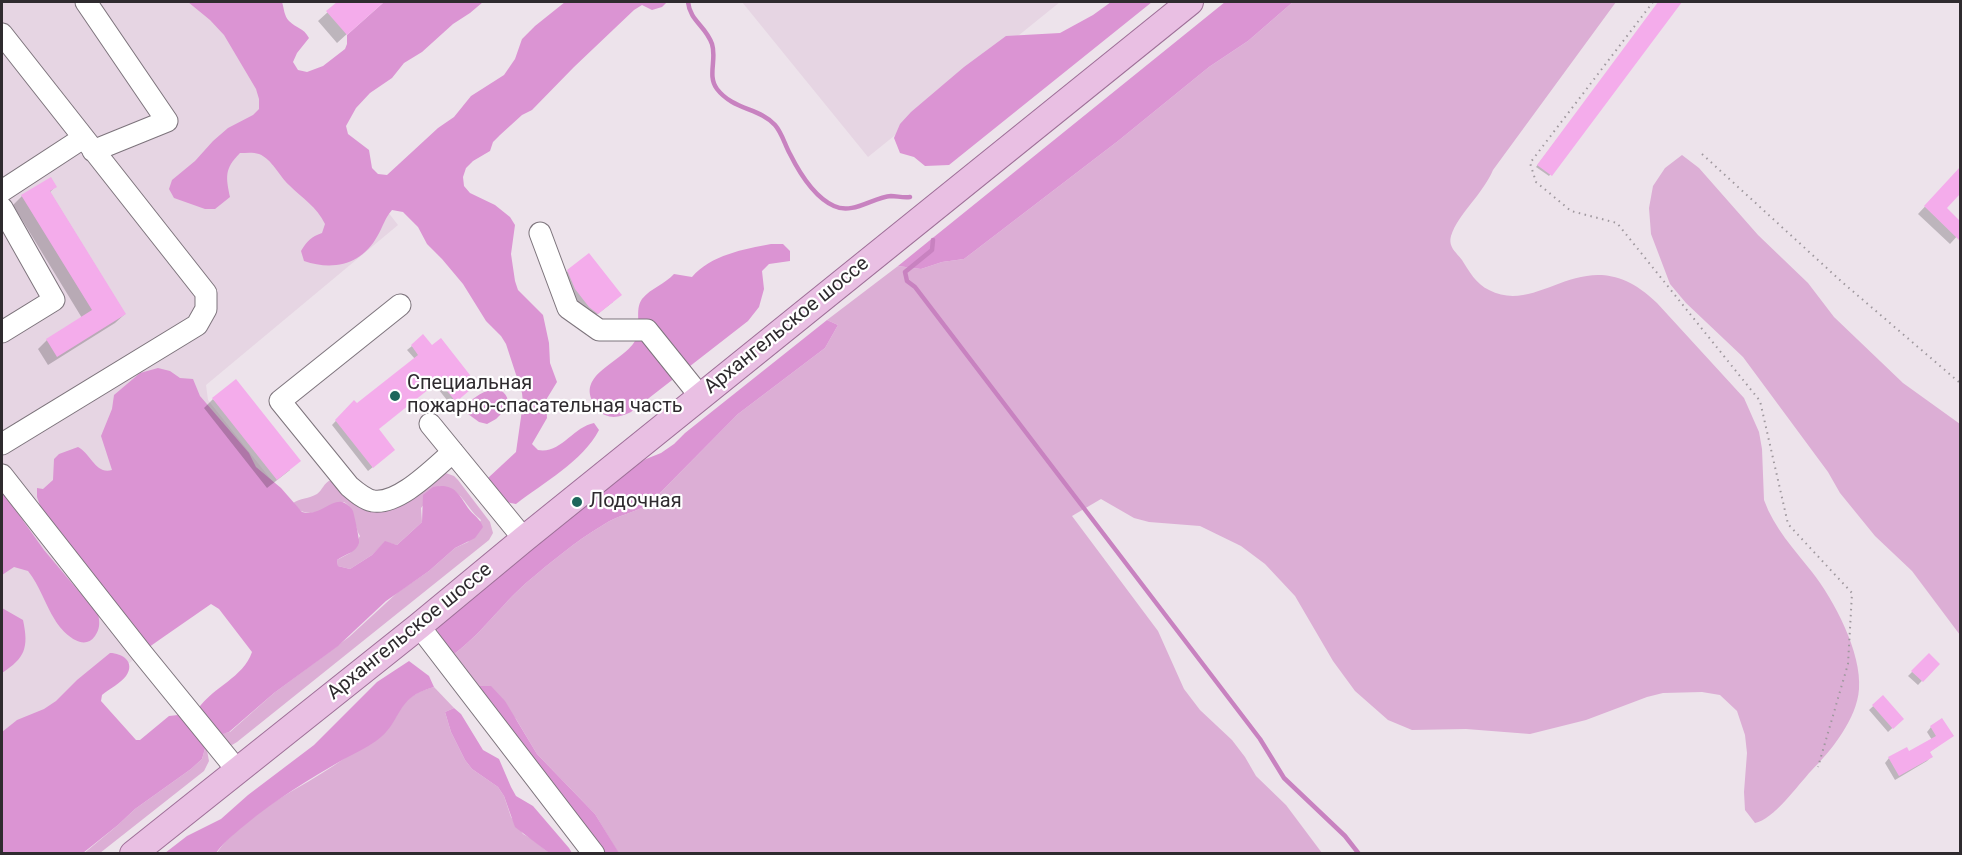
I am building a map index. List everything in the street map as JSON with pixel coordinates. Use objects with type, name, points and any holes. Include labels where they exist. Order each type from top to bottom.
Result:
[{"type":"main road","name":"Архангельское шоссе","points":[[133,854],[419,627],[700,396],[1190,2]]},
{"type":"lane","points":[[2,191],[88,144],[167,121],[86,2]]},
{"type":"lane","points":[[2,34],[206,293],[206,309],[197,325],[2,444]]},
{"type":"lane","points":[[2,208],[54,300],[2,332]]},
{"type":"lane","points":[[540,233],[568,308],[599,330],[647,330],[700,396]]},
{"type":"lane","points":[[400,305],[280,401],[349,486],[361,496],[372,501],[386,501],[398,497],[453,452]]},
{"type":"lane","points":[[430,424],[524,539]]},
{"type":"lane","points":[[2,475],[237,770]]},
{"type":"lane","points":[[419,627],[594,854]]},
{"type":"path","points":[[1653,2],[1530,163],[1536,182],[1571,211],[1617,223],[1760,400],[1788,524],[1852,593],[1848,664],[1818,767]]},
{"type":"path","points":[[1702,154],[1842,282],[1960,383]]},
{"type":"shaded area","points":[[2,2],[225,2],[398,225],[206,385],[208,400],[307,525],[2,762]]},
{"type":"shaded area","points":[[188,2],[282,2],[287,19],[309,38],[293,62],[298,70],[307,72],[323,66],[345,49],[347,35],[384,2],[483,2],[453,24],[422,52],[404,63],[392,78],[370,93],[356,108],[346,126],[348,134],[369,150],[372,168],[378,174],[387,175],[438,128],[454,117],[471,96],[504,75],[515,59],[522,39],[565,2],[667,2],[662,7],[652,10],[642,5],[634,10],[532,110],[522,115],[500,135],[493,142],[490,151],[473,161],[466,168],[463,177],[464,186],[470,193],[495,205],[510,217],[515,225],[511,254],[515,281],[518,290],[543,315],[549,343],[550,363],[557,382],[546,400],[547,418],[532,444],[538,450],[546,450],[554,448],[587,425],[594,423],[599,430],[573,462],[516,504],[498,496],[492,488],[488,478],[516,452],[523,403],[522,393],[506,344],[501,336],[486,321],[463,284],[427,244],[418,227],[403,212],[392,210],[378,235],[364,253],[346,263],[326,265],[304,261],[301,251],[310,240],[322,233],[325,224],[322,218],[264,156],[240,153],[229,169],[230,197],[215,209],[205,209],[174,198],[169,189],[172,180],[228,128],[253,115],[259,109],[256,89],[224,35]]},
{"type":"shaded area","points":[[742,2],[1060,2],[868,157]]},
{"type":"shaded area","points":[[1111,2],[1152,2],[949,165],[925,166],[914,157],[900,153],[894,138],[900,124],[964,67],[1006,36],[1060,33]]},
{"type":"shaded area","points":[[1225,2],[1293,2],[1248,41],[1209,67],[1118,141],[964,259],[942,262],[921,269],[898,266]]},
{"type":"shaded area","points":[[1293,2],[1616,2],[1493,170],[1454,228],[1451,243],[1453,249],[1480,284],[1489,290],[1509,296],[1528,294],[1587,276],[1608,276],[1632,284],[1657,303],[1744,398],[1759,432],[1764,500],[1768,510],[1785,538],[1829,597],[1845,628],[1856,659],[1859,675],[1857,700],[1842,734],[1785,801],[1770,816],[1755,823],[1745,810],[1747,753],[1745,735],[1737,711],[1720,695],[1702,692],[1663,693],[1586,720],[1530,734],[1466,729],[1412,730],[1388,720],[1355,691],[1333,661],[1295,596],[1265,564],[1241,546],[1200,526],[1149,522],[1134,518],[1101,499],[1072,516],[1158,631],[1184,689],[1200,710],[1232,740],[1256,776],[1286,805],[1322,853],[619,854],[595,814],[537,754],[516,719],[474,686],[450,657],[471,640],[516,592],[545,567],[603,525],[649,504],[738,414],[825,348],[838,325],[827,320],[898,266],[921,269],[942,262],[964,259],[1118,141],[1209,67],[1248,41]]},
{"type":"shaded area","points":[[1682,155],[1699,168],[1758,235],[1808,283],[1834,317],[1903,383],[1960,424],[1960,635],[1912,571],[1875,536],[1840,493],[1828,472],[1743,357],[1686,303],[1670,284],[1651,234],[1649,208],[1653,186],[1665,168]]},
{"type":"shaded area","points":[[771,244],[783,244],[790,251],[790,261],[769,264],[762,271],[764,289],[759,307],[748,321],[631,412],[615,417],[599,412],[590,392],[592,383],[597,375],[631,347],[636,339],[640,303],[646,295],[674,274],[692,277],[718,258]]},
{"type":"shaded area","points":[[827,320],[838,325],[825,348],[738,414],[649,504],[603,525],[545,567],[516,592],[471,640],[450,657],[435,626],[621,474],[674,444]]},
{"type":"shaded area","points":[[158,368],[170,371],[180,378],[193,379],[200,396],[249,453],[256,467],[281,488],[302,512],[319,511],[337,502],[347,504],[351,508],[359,543],[353,551],[337,560],[338,566],[350,569],[372,555],[385,541],[397,545],[422,522],[423,495],[433,487],[446,486],[455,490],[483,527],[475,538],[455,548],[429,571],[386,601],[338,646],[274,693],[229,732],[222,734],[215,732],[198,709],[242,669],[252,652],[219,609],[211,604],[149,647],[42,511],[37,497],[37,488],[43,489],[53,480],[54,459],[59,454],[78,447],[102,470],[112,470],[101,436],[112,409],[114,395],[140,373]]},
{"type":"shaded area","points":[[496,388],[506,395],[509,406],[496,419],[487,424],[479,422],[468,414],[466,405],[469,402],[484,392]]},
{"type":"shaded area","points":[[443,472],[458,480],[490,522],[493,533],[489,540],[237,742],[232,745],[227,744],[215,732],[230,732],[274,693],[349,637],[398,592],[429,571],[455,548],[468,542],[481,520],[459,494],[440,486],[421,508],[422,522],[397,545],[385,542],[372,555],[350,569],[338,566],[337,560],[350,553],[360,536],[348,505],[344,502],[310,513],[298,509],[293,503],[317,494],[331,480],[374,506]]},
{"type":"shaded area","points":[[2,491],[44,550],[98,614],[99,628],[90,641],[79,642],[63,630],[28,571],[14,567],[2,575]]},
{"type":"shaded area","points":[[2,608],[23,620],[25,645],[16,662],[2,673]]},
{"type":"shaded area","points":[[110,653],[126,659],[129,671],[121,681],[102,695],[101,701],[136,740],[140,740],[169,716],[178,715],[206,745],[202,759],[135,809],[83,853],[2,853],[2,732],[17,720],[44,709],[56,701]]},
{"type":"shaded area","points":[[409,661],[429,676],[434,687],[412,697],[391,726],[376,741],[281,798],[237,832],[216,853],[165,853],[187,836],[221,819],[248,795],[314,745],[377,682]]},
{"type":"shaded area","points":[[474,686],[491,686],[505,701],[537,754],[595,814],[619,853],[603,853]]},
{"type":"shaded area","points":[[434,687],[454,708],[445,712],[451,732],[465,760],[472,769],[498,787],[504,796],[511,817],[523,834],[549,853],[216,854],[242,825],[349,755],[396,717],[402,705],[411,697]]},
{"type":"shaded area","points":[[454,708],[461,714],[483,750],[499,759],[516,796],[533,806],[572,853],[549,853],[515,827],[504,796],[498,787],[472,769],[465,760],[451,732],[445,712]]},
{"type":"shaded area","points":[[206,745],[209,761],[204,771],[100,853],[83,854],[135,809],[191,769],[202,759]]},
{"type":"building","points":[[337,2],[384,2],[347,35],[326,11]]},
{"type":"building","points":[[1658,2],[1682,2],[1552,176],[1537,165]]},
{"type":"building","points":[[1960,167],[1960,194],[1947,208],[1960,221],[1960,241],[1924,206]]},
{"type":"building","points":[[51,177],[57,187],[50,191],[126,314],[57,357],[46,339],[92,310],[21,195]]},
{"type":"building","points":[[589,253],[622,295],[598,314],[589,307],[575,289],[567,270]]},
{"type":"building","points":[[423,334],[432,345],[441,338],[477,384],[456,402],[439,381],[379,429],[395,450],[373,468],[335,420],[354,400],[357,403],[418,355],[411,345]]},
{"type":"building","points":[[236,379],[301,461],[277,480],[212,398]]},
{"type":"building","points":[[1929,653],[1940,664],[1923,682],[1911,671]]},
{"type":"building","points":[[1883,695],[1904,719],[1893,729],[1872,705]]},
{"type":"building","points":[[1942,718],[1954,736],[1930,752],[1933,757],[1899,776],[1888,757],[1907,747],[1909,751],[1936,736],[1930,726]]},
{"type":"waterway","points":[[688,2],[689,9],[712,44],[712,73],[717,89],[731,101],[762,115],[775,125],[798,168],[820,197],[841,208],[856,207],[884,197],[910,197]]},
{"type":"waterway","points":[[933,240],[932,250],[905,272],[907,281],[915,287],[1260,739],[1284,778],[1345,836],[1359,854]]},
{"type":"place","name":"Специальная пожарно-спасательная часть","points":[[395,396]]},
{"type":"place","name":"Лодочная","points":[[577,502]]}]
